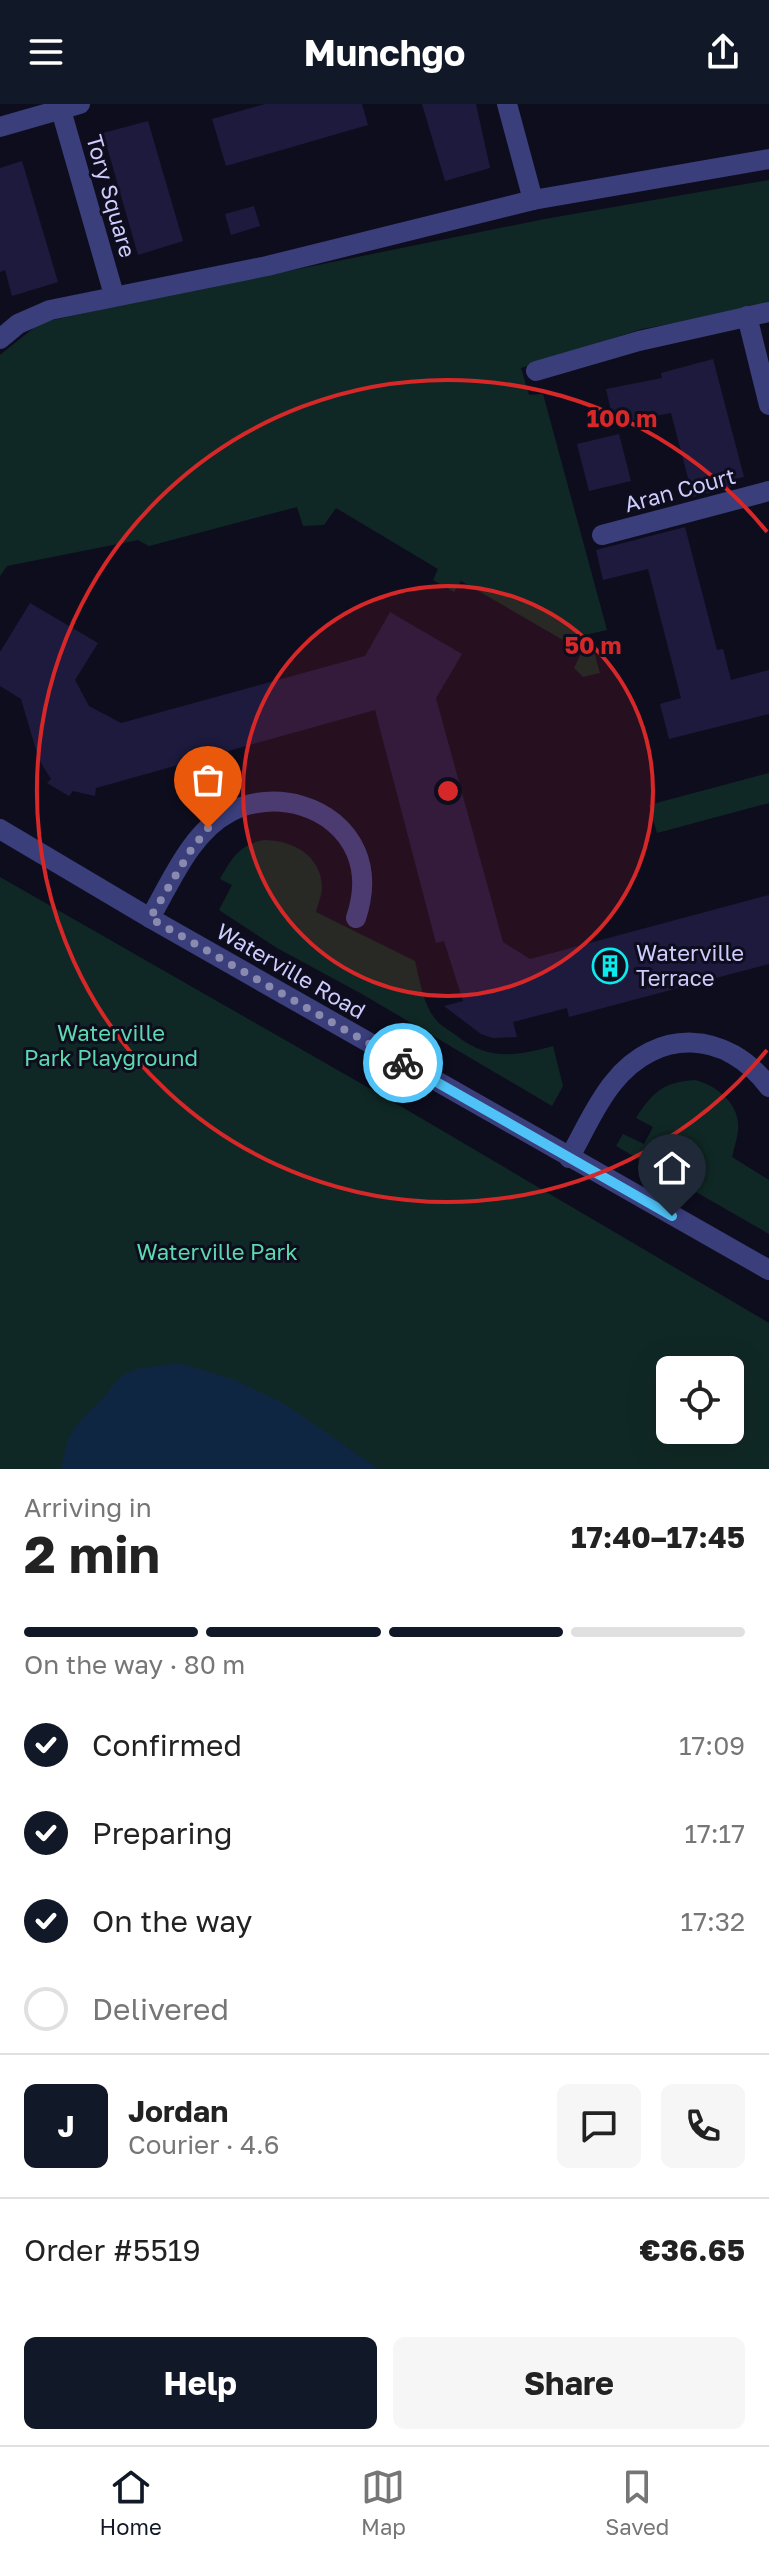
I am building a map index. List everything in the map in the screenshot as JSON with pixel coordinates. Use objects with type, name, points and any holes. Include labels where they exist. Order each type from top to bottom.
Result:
[{"type":"street","points":[[507,104],[533,200]]},
{"type":"street","name":"Tory Square","points":[[0,127],[71,107],[114,295]]},
{"type":"street","points":[[0,339],[18,324],[50,310],[114,295],[267,266],[533,200],[769,159]]},
{"type":"street","points":[[536,371],[639,341],[769,312]]},
{"type":"street","points":[[747,316],[769,405]]},
{"type":"street","name":"Aran Court","points":[[602,535],[769,491]]},
{"type":"street","points":[[150,918],[208,828],[228,813],[250,804],[279,801],[302,804],[349,839],[357,853],[361,871],[361,902],[356,918]]},
{"type":"street","name":"Waterville Road","points":[[0,829],[150,918],[769,1270]]},
{"type":"street","points":[[569,1158],[611,1084],[641,1057],[662,1045],[691,1042],[721,1047],[743,1060],[769,1087]]},
{"type":"green space","points":[[769,180],[769,306],[642,329],[521,368],[529,395],[543,394],[607,630],[589,634],[600,673],[583,677],[574,668],[582,651],[461,581],[454,592],[433,580],[438,569],[336,508],[324,525],[303,526],[297,507],[149,546],[138,540],[7,566],[0,576],[0,355],[40,323],[545,219]]},
{"type":"green space","points":[[769,773],[769,803],[657,833],[649,805]]},
{"type":"green space","points":[[264,840],[294,846],[311,858],[322,887],[316,912],[415,961],[428,1008],[444,1027],[480,1050],[492,1053],[515,1054],[553,1046],[563,1086],[552,1106],[362,994],[277,948],[219,910],[232,885],[220,879],[228,865],[242,849]]},
{"type":"green space","name":"Waterville Park","points":[[0,877],[402,1107],[769,1323],[769,1469],[0,1469]]},
{"type":"green space","points":[[695,1080],[720,1092],[736,1113],[738,1131],[732,1157],[769,1180],[769,1234],[616,1146],[623,1134],[644,1144],[653,1127],[636,1118],[648,1101],[667,1086]]},
{"type":"water","points":[[180,1363],[232,1379],[283,1403],[379,1469],[61,1469],[73,1430],[121,1377],[136,1369]]},
{"type":"building","points":[[265,104],[362,104],[368,125],[226,166],[212,119]]},
{"type":"building","points":[[422,104],[476,104],[490,168],[445,181]]},
{"type":"building","points":[[148,121],[183,241],[138,255],[103,133]]},
{"type":"building","points":[[22,161],[58,282],[12,296],[5,270],[0,272],[0,168]]},
{"type":"building","points":[[254,206],[260,226],[231,235],[225,214]]},
{"type":"building","points":[[713,359],[744,477],[730,480],[732,487],[693,497],[671,413],[614,424],[606,389],[662,378],[661,373]]},
{"type":"building","points":[[619,434],[631,481],[589,491],[577,444]]},
{"type":"building","points":[[685,527],[717,650],[723,649],[731,680],[769,670],[769,714],[669,739],[660,704],[681,698],[648,569],[603,580],[596,550]]},
{"type":"building","points":[[30,603],[98,643],[75,680],[89,706],[121,723],[365,656],[390,612],[462,654],[436,698],[503,942],[530,959],[769,895],[769,964],[569,1017],[567,1008],[513,1022],[517,1037],[493,1038],[481,1034],[444,1006],[463,1001],[444,941],[436,943],[375,710],[96,788],[95,796],[73,791],[69,796],[47,783],[51,779],[39,760],[21,699],[0,686],[0,652]]},
{"type":"way so far","points":[[208,828],[150,918],[403,1063]]},
{"type":"place","name":"Waterville Terrace","points":[[610,966]]},
{"type":"route","points":[[403,1063],[672,1216]]},
{"type":"park label","name":"Waterville Park Playground","points":[[111,1046]]}]
